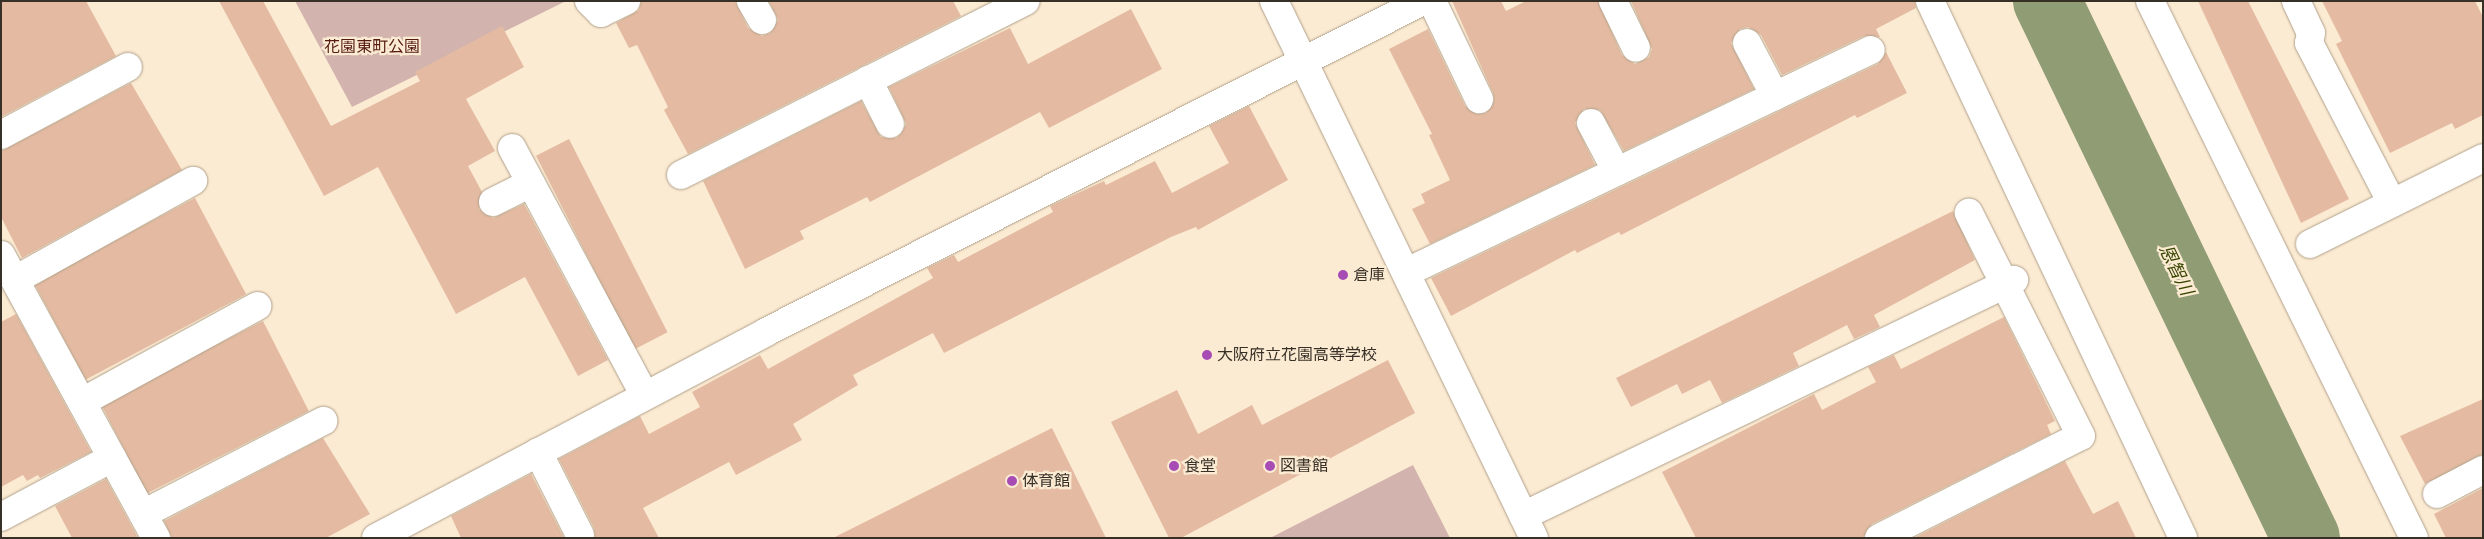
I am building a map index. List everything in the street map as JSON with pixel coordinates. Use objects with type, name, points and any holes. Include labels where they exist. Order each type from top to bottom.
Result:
[{"type":"street","points":[[589,1],[601,13],[626,1]]},
{"type":"street","points":[[681,175],[1025,1]]},
{"type":"street","points":[[1274,1],[1407,272],[1528,527],[2009,282]]},
{"type":"street","points":[[376,538],[645,396],[1424,1]]},
{"type":"street","points":[[1432,1],[1479,99]]},
{"type":"street","points":[[1613,1],[1636,48]]},
{"type":"street","points":[[1930,1],[2024,208],[2183,538]]},
{"type":"street","points":[[2150,1],[2414,538]]},
{"type":"street","points":[[2296,1],[2311,33],[2309,43],[2392,203]]},
{"type":"street","points":[[1747,43],[1775,96]]},
{"type":"street","points":[[1407,272],[1872,50]]},
{"type":"street","points":[[1,135],[128,67]]},
{"type":"street","points":[[868,80],[890,124]]},
{"type":"street","points":[[1591,123],[1616,172]]},
{"type":"street","points":[[512,148],[645,396]]},
{"type":"street","points":[[2310,244],[2483,158]]},
{"type":"street","points":[[15,280],[193,180]]},
{"type":"street","points":[[493,202],[531,183]]},
{"type":"street","points":[[1879,538],[2081,436],[2009,282],[1969,213]]},
{"type":"street","points":[[1,255],[156,538]]},
{"type":"street","points":[[82,402],[256,306]]},
{"type":"street","points":[[143,514],[323,421]]},
{"type":"street","points":[[538,452],[580,535]]},
{"type":"street","points":[[1,517],[112,458]]},
{"type":"street","points":[[2437,494],[2483,470]]},
{"type":"green space","name":"花園東町公園","points":[[295,1],[566,1],[352,107]]},
{"type":"green space","points":[[1413,465],[1450,538],[1270,538]]},
{"type":"building","points":[[1,1],[86,1],[116,56],[1,117]]},
{"type":"building","points":[[219,1],[263,1],[331,126],[420,81],[415,72],[502,26],[524,67],[466,99],[495,151],[468,166],[482,192],[479,209],[493,218],[524,204],[608,360],[578,376],[525,277],[456,314],[378,167],[324,196]]},
{"type":"building","points":[[641,1],[735,1],[748,28],[762,36],[770,33],[778,20],[769,1],[953,1],[961,16],[688,154],[664,110],[668,107],[637,45],[629,48],[616,23],[639,10]]},
{"type":"building","points":[[1452,1],[1501,1],[1506,11],[1526,1],[1598,1],[1622,55],[1635,64],[1649,57],[1652,49],[1631,1],[1915,1],[1916,8],[1876,29],[1880,37],[1864,36],[1782,75],[1761,35],[1748,27],[1740,29],[1731,43],[1754,89],[1624,151],[1600,110],[1584,109],[1575,123],[1595,165],[1430,244],[1412,209],[1425,203],[1421,194],[1450,180],[1429,135],[1432,134],[1389,49],[1428,29],[1465,106],[1477,114],[1486,113],[1494,101],[1493,93]]},
{"type":"building","points":[[2198,1],[2248,1],[2349,199],[2301,223]]},
{"type":"building","points":[[2322,1],[2475,1],[2483,17],[2483,115],[2455,129],[2452,123],[2390,153],[2336,44],[2342,41]]},
{"type":"building","points":[[1131,9],[1162,69],[1049,128],[1040,112],[870,202],[867,197],[800,231],[804,239],[745,269],[703,181],[861,101],[881,137],[897,138],[906,124],[889,87],[1010,28],[1028,64]]},
{"type":"building","points":[[1886,52],[1907,93],[1857,118],[1855,115],[1621,235],[1619,232],[1577,253],[1575,250],[1451,316],[1431,278],[1878,64]]},
{"type":"building","points":[[131,83],[182,170],[22,258],[1,217],[1,151]]},
{"type":"building","points":[[1249,106],[1288,180],[1198,230],[1196,227],[1171,237],[944,353],[933,333],[853,375],[858,385],[793,424],[802,440],[736,475],[729,462],[643,508],[659,538],[595,538],[594,528],[559,459],[640,416],[649,434],[700,407],[692,392],[760,355],[768,369],[933,278],[927,268],[954,255],[958,262],[1053,212],[1050,206],[1104,181],[1106,185],[1155,161],[1172,193],[1229,163],[1209,126]]},
{"type":"building","points":[[569,139],[668,332],[635,349],[536,156]]},
{"type":"building","points":[[195,198],[246,294],[85,380],[34,283]]},
{"type":"building","points":[[1953,211],[1975,260],[1874,315],[1880,327],[1854,339],[1847,325],[1793,353],[1799,366],[1722,403],[1710,380],[1682,394],[1677,384],[1631,407],[1616,378]]},
{"type":"building","points":[[16,314],[91,452],[40,478],[38,475],[27,481],[23,475],[1,487],[1,322]]},
{"type":"building","points":[[2004,317],[2055,421],[2047,425],[2051,434],[1872,524],[1863,538],[1696,538],[1662,472],[1814,394],[1822,410],[1876,382],[1868,367],[1894,355],[1901,369]]},
{"type":"building","points":[[263,321],[309,411],[147,494],[101,404]]},
{"type":"building","points":[[1388,360],[1415,413],[1181,538],[1169,538],[1111,422],[1177,390],[1198,434],[1252,405],[1262,425]]},
{"type":"building","points":[[2483,399],[2483,455],[2425,484],[2400,436]]},
{"type":"building","name":"体育館","points":[[1052,428],[1106,538],[833,538]]},
{"type":"building","points":[[323,438],[370,514],[326,538],[172,538],[164,521]]},
{"type":"building","points":[[2065,461],[2093,514],[2118,501],[2136,538],[1914,538]]},
{"type":"building","points":[[531,474],[564,538],[461,538],[451,516]]},
{"type":"building","points":[[106,479],[138,538],[72,538],[55,506]]},
{"type":"building","points":[[2483,488],[2483,538],[2446,538],[2434,514]]},
{"type":"waterway","name":"恩智川","points":[[2047,1],[2306,538]]},
{"type":"place","name":"倉庫","points":[[1343,275]]},
{"type":"place","name":"大阪府立花園高等学校","points":[[1207,355]]},
{"type":"place","name":"食堂","points":[[1174,466]]},
{"type":"place","name":"図書館","points":[[1270,466]]},
{"type":"place","name":"体育館","points":[[1012,481]]}]
